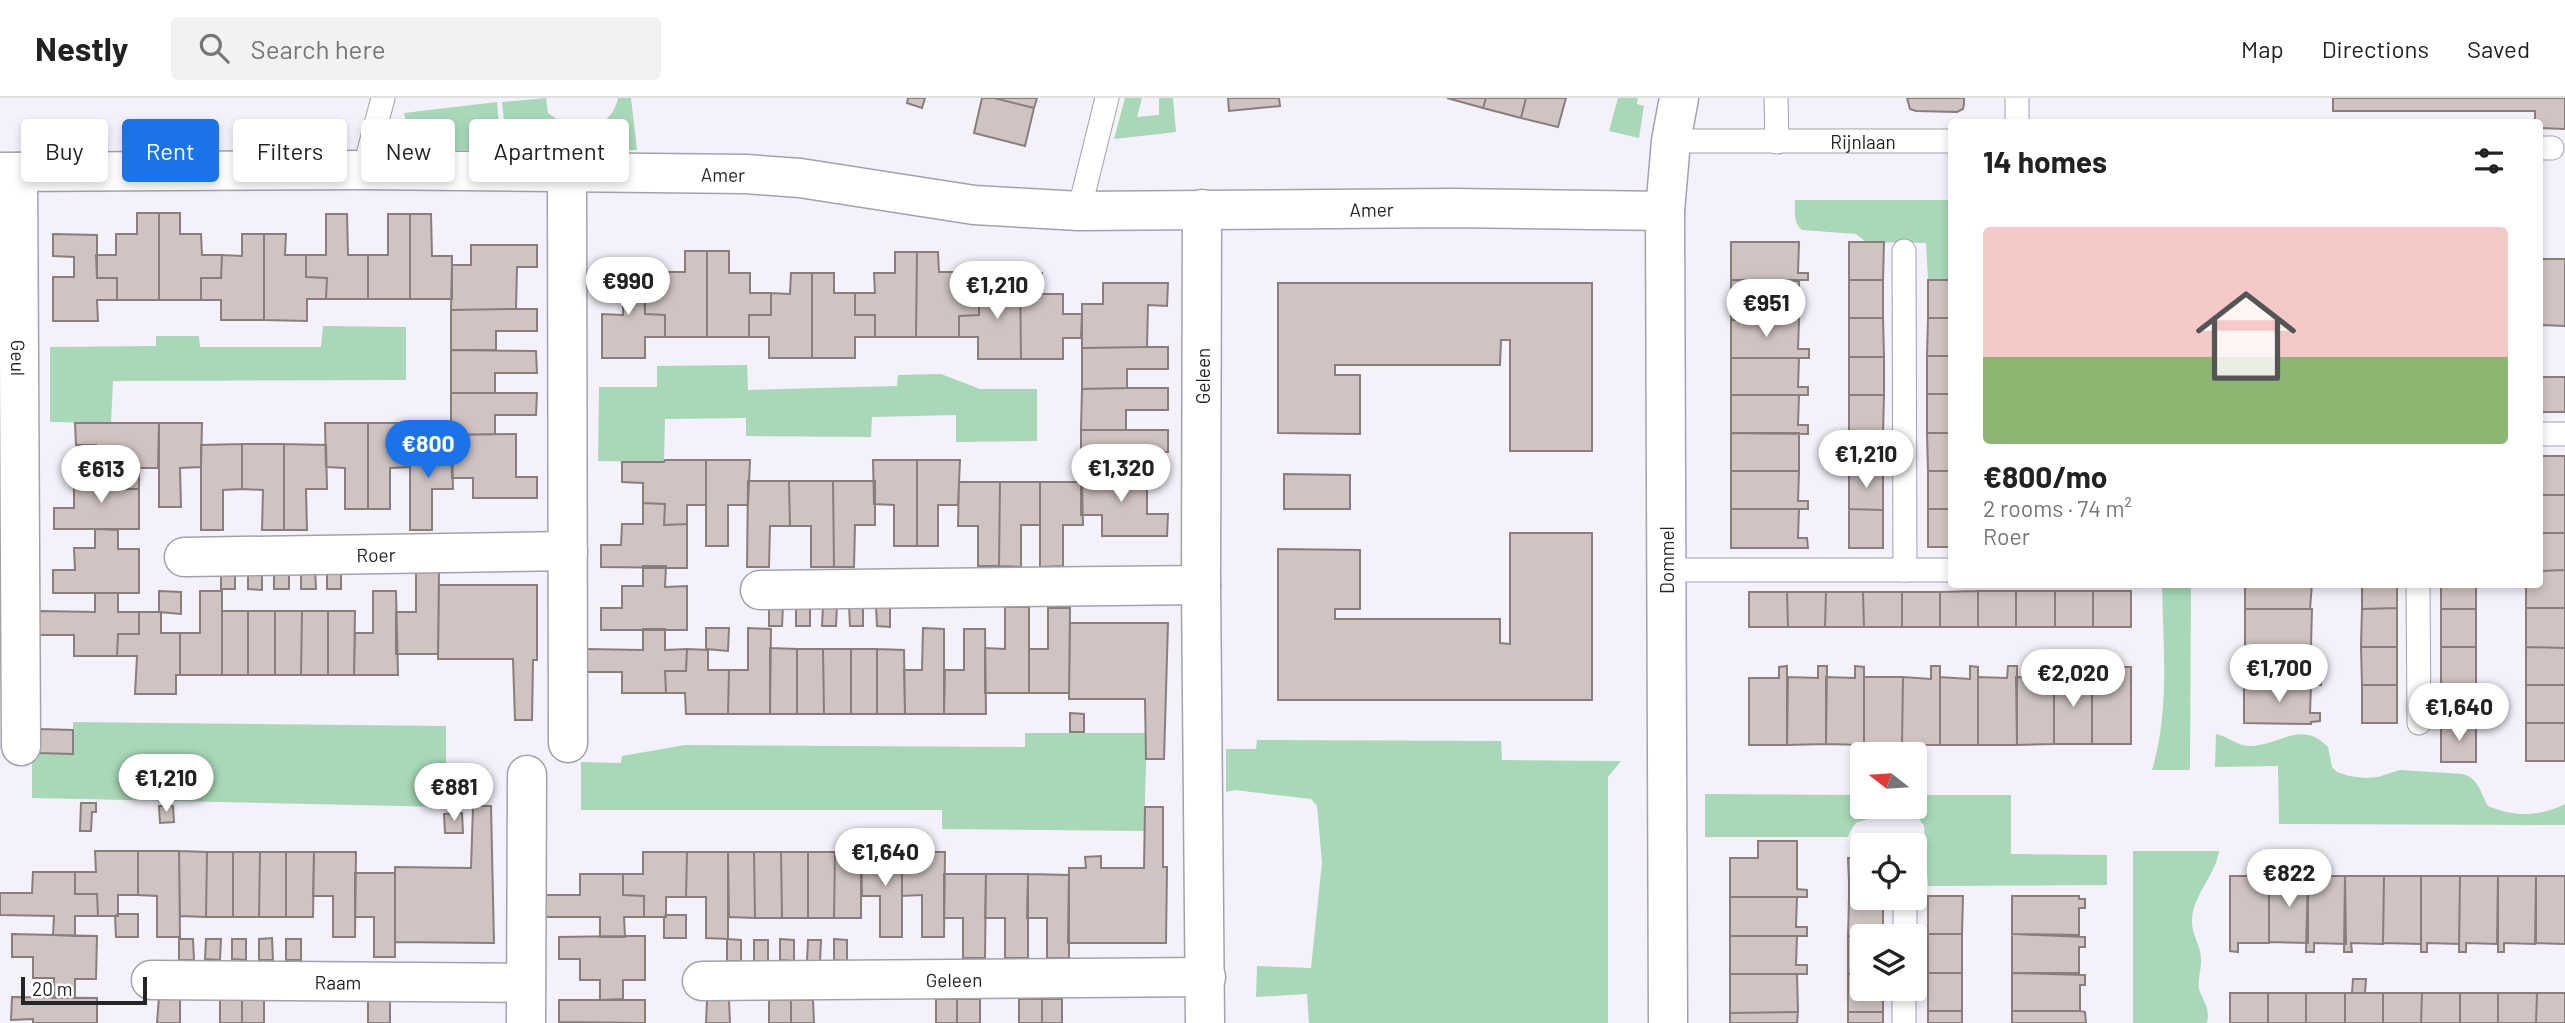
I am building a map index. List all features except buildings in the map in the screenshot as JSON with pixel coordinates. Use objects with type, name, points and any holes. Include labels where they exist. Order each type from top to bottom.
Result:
[{"type":"street","name":"Dommel","points":[[1668,1023],[1665,211],[1671,141],[1679,98]]},
{"type":"street","name":"Amer","points":[[9,172],[361,170]]},
{"type":"street","name":"Geul","points":[[9,172],[10,545],[20,746]]},
{"type":"street","name":"Amer","points":[[629,173],[746,174],[800,178],[974,205],[1079,211],[1453,208],[1665,211]]},
{"type":"street","points":[[566,182],[568,743]]},
{"type":"street","name":"Geleen","points":[[1202,209],[1201,585],[1205,1023]]},
{"type":"street","name":"Roer","points":[[184,557],[568,551]]},
{"type":"street","points":[[760,590],[1201,585]]},
{"type":"street","points":[[526,1023],[527,775]]},
{"type":"street","name":"Geleen","points":[[702,981],[1206,977]]},
{"type":"street","name":"Raam","points":[[151,980],[526,983]]},
{"type":"lane","points":[[377,119],[383,98]]},
{"type":"lane","points":[[1079,211],[1107,98]]},
{"type":"lane","points":[[1776,98],[1777,142]]},
{"type":"lane","points":[[2017,98],[2017,119]]},
{"type":"lane","name":"Rijnlaan","points":[[1671,141],[1948,141]]},
{"type":"lane","points":[[1904,250],[1905,570]]},
{"type":"lane","points":[[2543,434],[2565,434]]},
{"type":"lane","points":[[1666,570],[1948,570]]},
{"type":"lane","points":[[2418,588],[2418,723]]},
{"type":"lane","points":[[1904,1001],[1904,1023]]},
{"type":"green space","points":[[546,98],[548,113],[558,119],[504,119],[502,102]]},
{"type":"green space","points":[[618,98],[631,98],[637,150],[629,150],[629,119],[607,119]]},
{"type":"green space","points":[[1125,98],[1142,98],[1137,117],[1159,115],[1159,98],[1173,98],[1176,132],[1114,139]]},
{"type":"green space","points":[[1618,98],[1638,98],[1637,104],[1644,106],[1639,138],[1609,131]]},
{"type":"green space","points":[[497,102],[498,119],[469,119],[469,150],[456,150],[455,119],[406,119],[404,113]]},
{"type":"green space","points":[[1795,200],[1948,200],[1948,280],[1928,280],[1926,243],[1866,242],[1856,234],[1802,230],[1795,212]]},
{"type":"green space","points":[[323,326],[406,327],[406,380],[113,381],[111,423],[50,422],[50,347],[156,346],[156,336],[199,336],[200,347],[321,347]]},
{"type":"green space","points":[[747,365],[748,390],[897,386],[898,375],[941,374],[980,389],[1037,389],[1037,441],[956,442],[956,415],[872,417],[871,437],[746,436],[746,418],[665,419],[664,462],[598,461],[599,387],[657,387],[657,366]]},
{"type":"green space","points":[[2162,588],[2191,588],[2188,770],[2152,770],[2161,725],[2164,655]]},
{"type":"green space","points":[[73,722],[446,726],[446,807],[32,798],[32,760],[37,760],[38,753],[73,754]]},
{"type":"green space","points":[[1025,733],[1147,733],[1144,831],[942,829],[942,810],[581,810],[581,762],[621,763],[622,756],[685,745],[1025,747]]},
{"type":"green space","points":[[2216,734],[2242,745],[2252,746],[2300,734],[2309,735],[2328,747],[2332,767],[2349,776],[2378,777],[2400,770],[2463,774],[2476,783],[2488,806],[2498,810],[2526,814],[2565,804],[2565,825],[2279,824],[2278,766],[2215,767]]},
{"type":"green space","points":[[1257,740],[1501,741],[1502,760],[1621,761],[1608,777],[1608,1023],[1309,1023],[1307,994],[1256,997],[1257,966],[1311,968],[1322,862],[1317,806],[1311,799],[1235,790],[1226,792],[1226,749],[1256,749]]},
{"type":"green space","points":[[1705,794],[1850,795],[1850,819],[1868,819],[1856,823],[1848,837],[1705,837]]},
{"type":"green space","points":[[1927,795],[2011,795],[2011,854],[2107,855],[2107,885],[1928,886],[1927,833],[1924,833],[1918,819],[1927,819]]},
{"type":"green space","points":[[2133,851],[2219,851],[2199,895],[2192,922],[2201,954],[2199,988],[2207,1010],[2207,1023],[2133,1023]]}]
